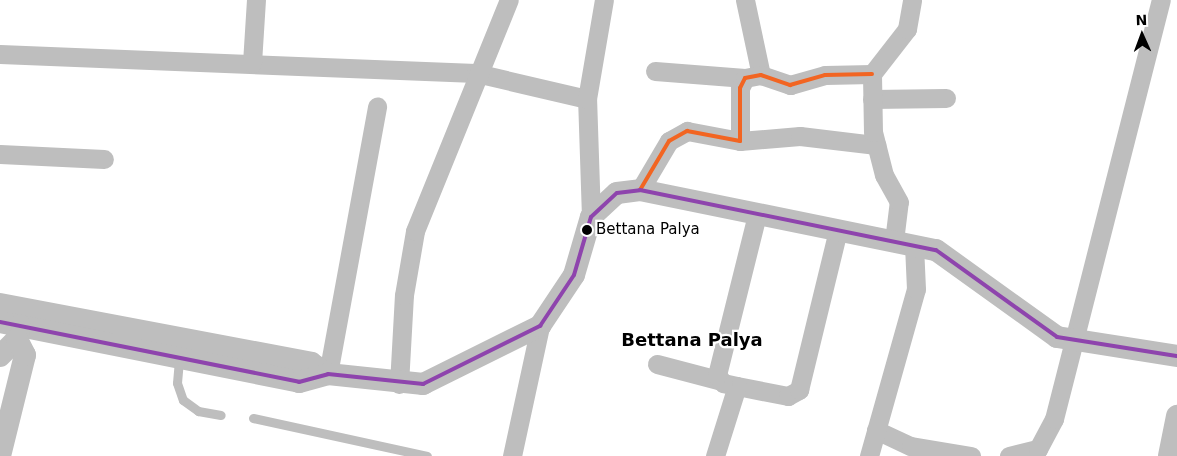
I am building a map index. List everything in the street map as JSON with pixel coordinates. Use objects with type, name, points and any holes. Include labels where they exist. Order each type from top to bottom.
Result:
[{"type":"street","points":[[252,63],[256,0]]},
{"type":"street","points":[[399,384],[404,295],[415,231],[476,73],[509,0]]},
{"type":"street","points":[[512,456],[540,326],[574,276],[591,217],[587,99],[604,0]]},
{"type":"street","points":[[745,0],[753,76]]},
{"type":"street","points":[[869,456],[916,288],[904,243],[899,202],[884,175],[876,145],[872,74],[907,29],[912,0]]},
{"type":"street","points":[[1009,456],[1038,449],[1054,419],[1071,343],[1162,0]]},
{"type":"street","points":[[0,54],[476,73],[587,99]]},
{"type":"street","points":[[654,71],[753,76],[790,85],[825,75],[872,74]]},
{"type":"street","points":[[740,141],[740,88],[753,76]]},
{"type":"street","points":[[872,99],[946,98]]},
{"type":"street","points":[[328,374],[377,106]]},
{"type":"street","points":[[640,190],[669,141],[687,131],[740,141],[800,136],[876,145]]},
{"type":"street","points":[[0,154],[104,159]]},
{"type":"street","points":[[591,217],[617,193],[640,190],[936,250],[972,272],[1031,321],[1071,343],[1149,348],[1177,356]]},
{"type":"street","points":[[718,380],[757,214]]},
{"type":"street","points":[[656,364],[737,386],[788,396],[799,390],[838,230]]},
{"type":"street","points":[[0,304],[15,324],[25,355],[0,456]]},
{"type":"street","points":[[15,324],[299,382],[328,374],[399,384],[423,384],[540,326]]},
{"type":"street","points":[[15,324],[311,363],[328,374]]},
{"type":"street","points":[[0,356],[15,324]]},
{"type":"street","points":[[1149,348],[1177,341]]},
{"type":"street","points":[[715,456],[737,386]]},
{"type":"street","points":[[1168,456],[1177,416]]},
{"type":"street","points":[[876,430],[911,446],[971,456]]},
{"type":"lane","points":[[179,359],[177,383],[183,400],[198,411],[221,414]]},
{"type":"lane","points":[[253,418],[427,456]]},
{"type":"transit line","points":[[640,190],[669,141],[687,131],[740,141],[740,88],[745,78],[761,75],[790,85],[825,75],[872,74]]},
{"type":"transit line","points":[[0,322],[299,382],[328,374],[423,384],[540,326],[574,275],[591,217],[617,193],[640,190],[936,250],[1057,337],[1177,356]]},
{"type":"place","name":"Bettana Palya","points":[[587,230]]},
{"type":"district","name":"Bettana Palya","points":[[692,340]]}]
